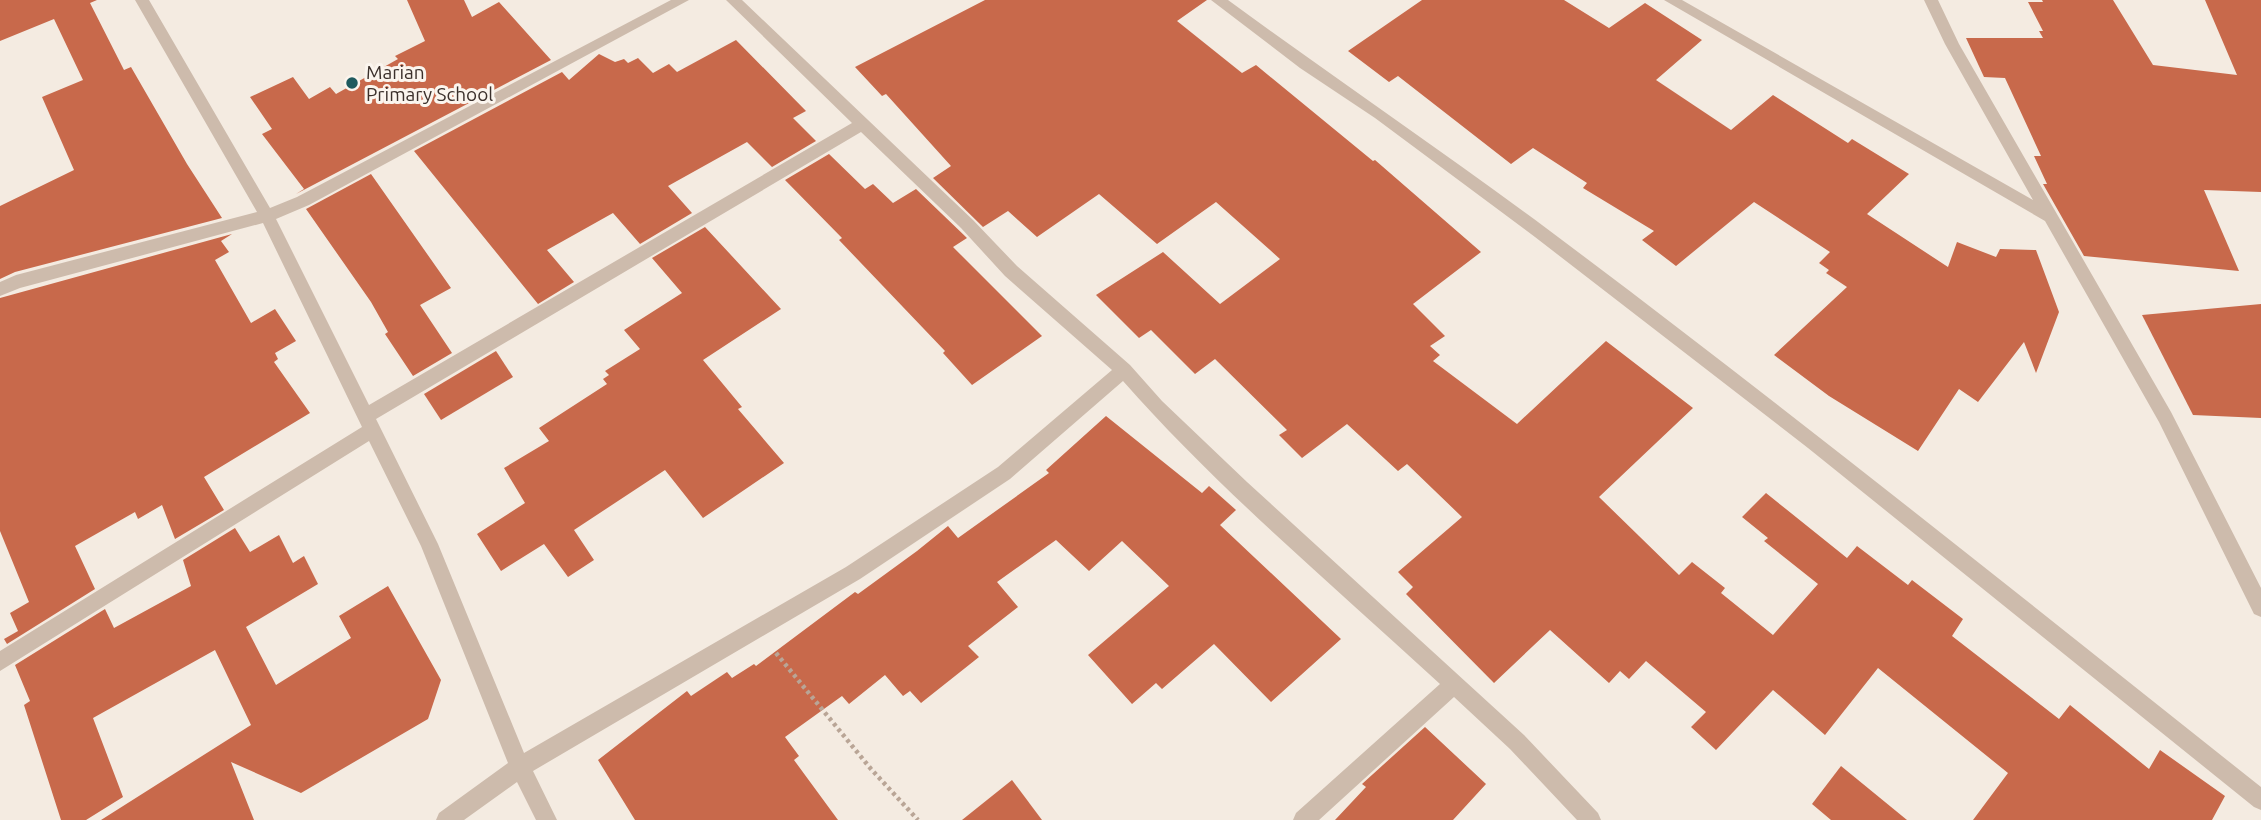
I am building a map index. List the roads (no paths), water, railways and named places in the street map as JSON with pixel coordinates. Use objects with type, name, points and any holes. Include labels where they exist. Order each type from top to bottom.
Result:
[{"type":"street","points":[[142,0],[267,216],[429,544],[520,766],[547,820]]},
{"type":"street","points":[[0,289],[16,282],[267,216],[303,201],[682,0]]},
{"type":"street","points":[[733,0],[967,224],[1011,271],[1124,370],[1156,406],[1241,488],[1517,742],[1591,820]]},
{"type":"street","points":[[1218,0],[1306,65],[1380,114],[1628,300],[1894,506],[2261,800]]},
{"type":"street","points":[[1671,0],[2049,216]]},
{"type":"street","points":[[1931,0],[1952,44],[2165,417],[2261,608]]},
{"type":"street","points":[[0,662],[368,423],[863,124]]},
{"type":"street","points":[[446,820],[520,766],[853,573],[1004,473],[1124,370]]},
{"type":"street","points":[[1303,820],[1454,684]]},
{"type":"place","name":"Marian Primary School","points":[[352,83]]}]
